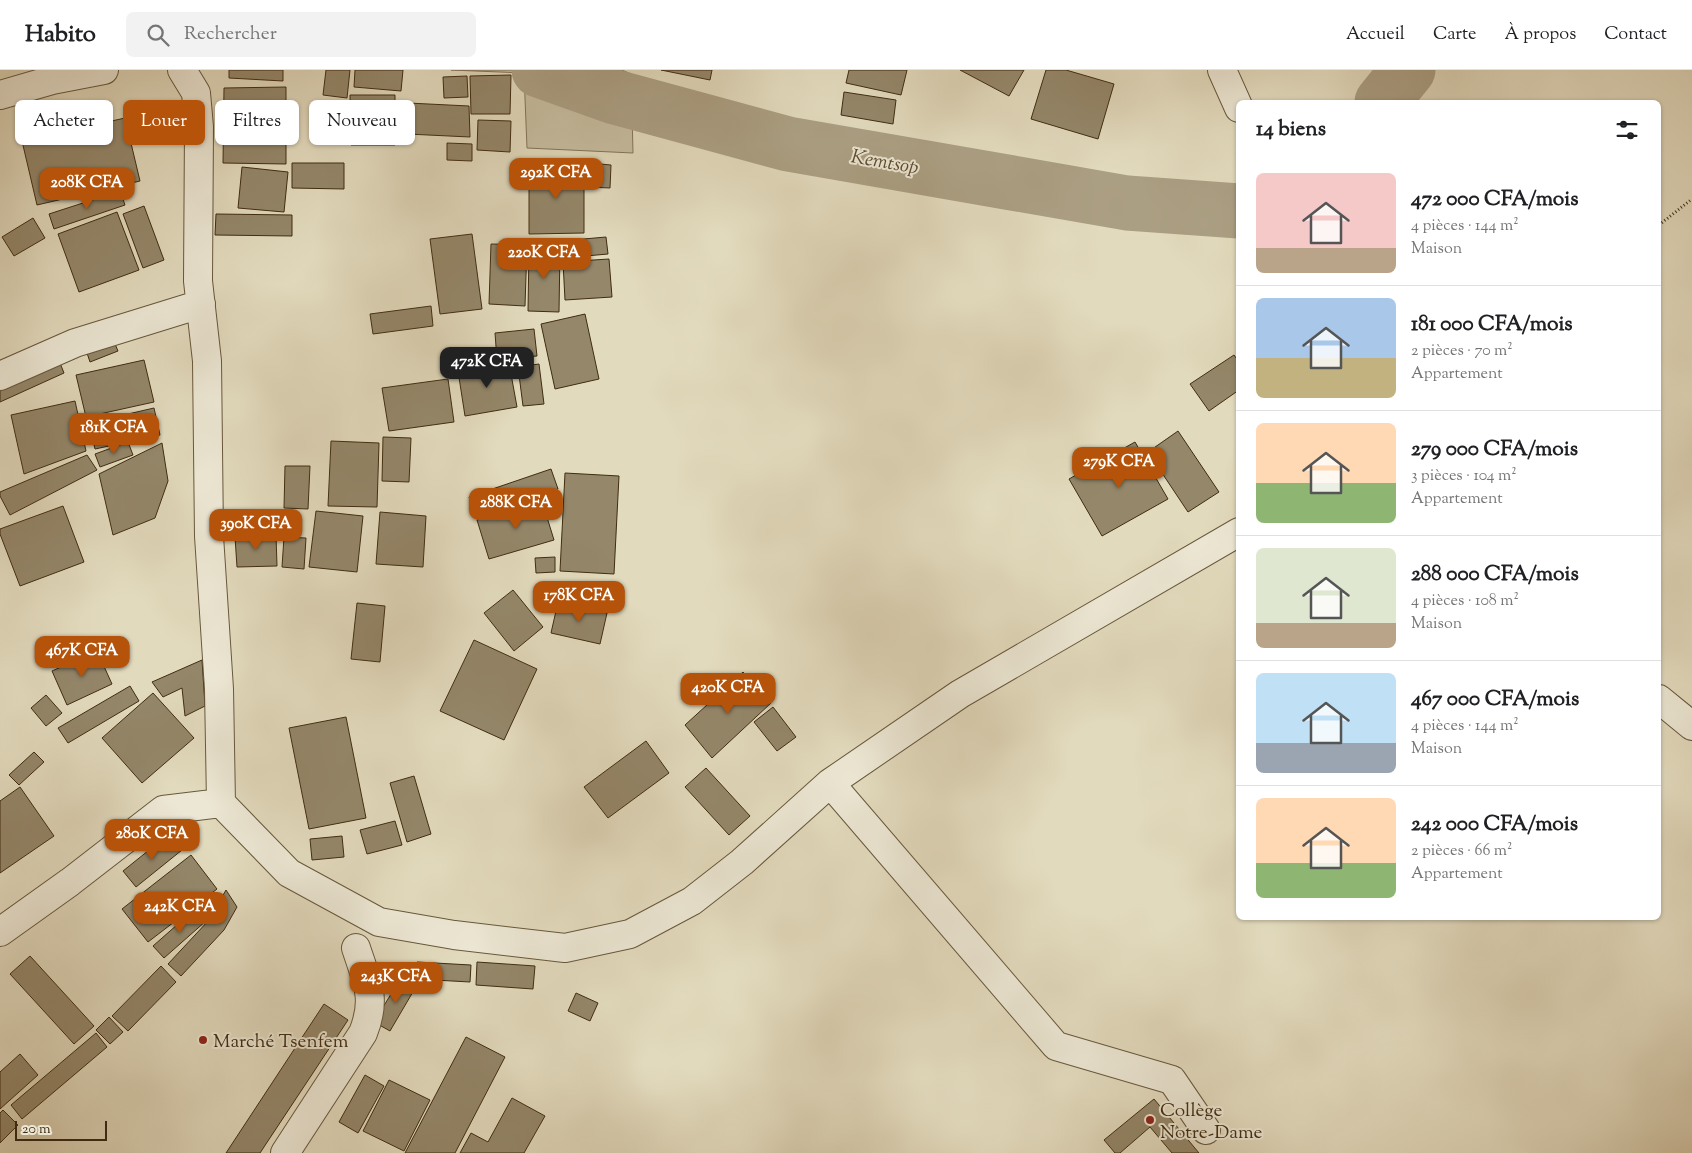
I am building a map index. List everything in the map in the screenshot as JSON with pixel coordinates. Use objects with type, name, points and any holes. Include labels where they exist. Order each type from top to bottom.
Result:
[{"type":"street","points":[[0,95],[52,80],[104,70]]},
{"type":"street","points":[[182,70],[196,93],[199,127],[198,281],[208,361],[209,536],[219,689],[221,803],[289,873],[379,922],[454,935],[565,948],[630,934],[692,901],[742,862],[830,783],[960,694],[1236,534]]},
{"type":"street","points":[[1222,70],[1236,101]]},
{"type":"street","points":[[0,376],[75,343],[201,304]]},
{"type":"street","points":[[1661,701],[1692,726]]},
{"type":"street","points":[[830,783],[1056,1046],[1172,1080],[1206,1130]]},
{"type":"street","points":[[0,932],[70,882],[163,810],[221,803]]},
{"type":"street","points":[[285,1153],[363,1033],[370,1017],[371,995],[356,948]]},
{"type":"path","points":[[1661,223],[1692,199]]},
{"type":"shaded area","points":[[451,70],[622,70],[631,74],[633,153],[527,148],[524,73]]},
{"type":"building","points":[[229,70],[283,70],[283,81],[229,78]]},
{"type":"building","points":[[326,70],[350,70],[347,98],[323,95]]},
{"type":"building","points":[[355,70],[403,70],[401,91],[354,87]]},
{"type":"building","points":[[661,70],[712,70],[710,80]]},
{"type":"building","points":[[849,70],[907,70],[901,95],[846,83]]},
{"type":"building","points":[[960,70],[1024,70],[1009,96]]},
{"type":"building","points":[[1046,70],[1066,70],[1114,84],[1098,139],[1031,119]]},
{"type":"building","points":[[511,75],[510,114],[471,114],[470,76]]},
{"type":"building","points":[[467,76],[468,97],[444,98],[443,77]]},
{"type":"building","points":[[286,87],[286,100],[224,100],[224,88]]},
{"type":"building","points":[[844,92],[896,100],[893,124],[841,115]]},
{"type":"building","points":[[350,95],[395,95],[395,100],[350,100]]},
{"type":"building","points":[[415,103],[469,106],[470,137],[415,134]]},
{"type":"building","points":[[123,118],[123,145],[131,145],[140,181],[37,205],[23,145],[113,145],[113,121]]},
{"type":"building","points":[[478,120],[511,121],[510,152],[477,150]]},
{"type":"building","points":[[447,143],[472,144],[472,161],[447,160]]},
{"type":"building","points":[[223,145],[286,145],[286,164],[223,163]]},
{"type":"building","points":[[292,163],[344,163],[344,189],[292,188]]},
{"type":"building","points":[[590,163],[611,165],[610,188],[589,187]]},
{"type":"building","points":[[529,166],[584,166],[584,233],[529,234]]},
{"type":"building","points":[[242,167],[288,172],[284,212],[238,208]]},
{"type":"building","points":[[120,191],[125,205],[54,229],[49,214]]},
{"type":"building","points":[[144,206],[164,260],[143,268],[123,214]]},
{"type":"building","points":[[117,212],[139,270],[79,292],[58,234]]},
{"type":"building","points":[[216,214],[292,215],[292,236],[215,235]]},
{"type":"building","points":[[33,218],[45,238],[14,256],[2,237]]},
{"type":"building","points":[[472,234],[482,309],[440,314],[430,239]]},
{"type":"building","points":[[606,237],[608,254],[563,258],[561,241]]},
{"type":"building","points":[[491,244],[527,245],[525,306],[489,304]]},
{"type":"building","points":[[529,249],[560,250],[559,312],[528,311]]},
{"type":"building","points":[[609,259],[612,297],[565,300],[563,262]]},
{"type":"building","points":[[431,306],[433,326],[373,334],[370,314]]},
{"type":"building","points":[[585,314],[599,379],[555,389],[541,324]]},
{"type":"building","points":[[534,329],[537,356],[497,360],[495,333]]},
{"type":"building","points":[[115,344],[118,351],[90,362],[87,353]]},
{"type":"building","points":[[1234,355],[1236,358],[1236,392],[1209,411],[1190,384]]},
{"type":"building","points":[[58,358],[64,373],[0,402],[0,383]]},
{"type":"building","points":[[144,360],[154,402],[86,417],[76,375]]},
{"type":"building","points":[[509,363],[517,407],[465,416],[458,371]]},
{"type":"building","points":[[539,364],[544,404],[523,406],[518,367]]},
{"type":"building","points":[[448,379],[454,422],[389,431],[382,388]]},
{"type":"building","points":[[75,401],[86,451],[24,474],[11,415]]},
{"type":"building","points":[[154,408],[160,435],[95,449],[89,423]]},
{"type":"building","points":[[1178,431],[1219,492],[1188,512],[1148,452]]},
{"type":"building","points":[[383,437],[411,438],[409,482],[382,481]]},
{"type":"building","points":[[331,441],[379,443],[377,507],[328,506]]},
{"type":"building","points":[[128,442],[133,455],[100,467],[95,454]]},
{"type":"building","points":[[1135,442],[1168,499],[1102,536],[1069,479]]},
{"type":"building","points":[[162,443],[168,481],[155,518],[113,535],[99,474]]},
{"type":"building","points":[[87,455],[97,470],[10,515],[0,496],[0,492]]},
{"type":"building","points":[[285,466],[310,466],[308,509],[284,508]]},
{"type":"building","points":[[551,469],[558,489],[476,516],[469,497]]},
{"type":"building","points":[[565,473],[619,476],[614,574],[560,571]]},
{"type":"building","points":[[542,501],[554,540],[489,559],[477,520]]},
{"type":"building","points":[[63,506],[84,562],[20,586],[0,534],[0,529]]},
{"type":"building","points":[[316,511],[363,516],[357,572],[309,567]]},
{"type":"building","points":[[380,512],[426,516],[423,567],[376,564]]},
{"type":"building","points":[[276,535],[277,566],[237,567],[235,537]]},
{"type":"building","points":[[284,537],[306,538],[304,569],[282,567]]},
{"type":"building","points":[[555,557],[555,572],[536,573],[535,558]]},
{"type":"building","points":[[513,590],[543,627],[514,651],[484,613]]},
{"type":"building","points":[[558,602],[607,613],[600,644],[551,633]]},
{"type":"building","points":[[357,603],[385,606],[380,662],[351,659]]},
{"type":"building","points":[[474,640],[537,669],[504,740],[440,711]]},
{"type":"building","points":[[97,651],[112,684],[67,705],[52,671]]},
{"type":"building","points":[[202,660],[205,706],[185,716],[182,688],[163,697],[152,682]]},
{"type":"building","points":[[743,672],[771,703],[712,758],[685,725]]},
{"type":"building","points":[[130,686],[139,701],[68,743],[58,728]]},
{"type":"building","points":[[153,693],[194,738],[142,783],[102,738]]},
{"type":"building","points":[[46,695],[62,713],[46,726],[31,708]]},
{"type":"building","points":[[773,707],[796,737],[777,751],[754,722]]},
{"type":"building","points":[[346,717],[366,818],[309,829],[289,728]]},
{"type":"building","points":[[646,741],[669,773],[608,818],[584,787]]},
{"type":"building","points":[[34,752],[44,762],[19,785],[9,775]]},
{"type":"building","points":[[706,768],[750,816],[729,835],[685,787]]},
{"type":"building","points":[[414,776],[431,834],[407,842],[390,783]]},
{"type":"building","points":[[20,787],[54,836],[0,873],[0,801]]},
{"type":"building","points":[[395,821],[402,845],[367,854],[360,830]]},
{"type":"building","points":[[169,834],[182,850],[136,887],[123,871]]},
{"type":"building","points":[[342,836],[344,857],[312,860],[310,839]]},
{"type":"building","points":[[191,855],[217,889],[148,942],[122,909]]},
{"type":"building","points":[[226,890],[237,907],[224,930],[181,976],[168,964],[209,920]]},
{"type":"building","points":[[195,909],[206,921],[164,958],[153,946]]},
{"type":"building","points":[[30,956],[94,1026],[74,1044],[10,974]]},
{"type":"building","points":[[417,962],[471,965],[470,982],[416,979]]},
{"type":"building","points":[[477,962],[535,966],[533,989],[476,985]]},
{"type":"building","points":[[161,966],[176,982],[128,1031],[112,1016]]},
{"type":"building","points":[[402,976],[417,985],[390,1031],[374,1022]]},
{"type":"building","points":[[576,993],[598,1003],[590,1021],[568,1011]]},
{"type":"building","points":[[324,1004],[348,1020],[260,1153],[226,1153]]},
{"type":"building","points":[[109,1017],[123,1032],[110,1044],[96,1030]]},
{"type":"building","points":[[96,1033],[107,1047],[22,1119],[11,1105]]},
{"type":"building","points":[[466,1037],[505,1057],[455,1153],[405,1153]]},
{"type":"building","points":[[20,1054],[38,1075],[0,1109],[0,1072]]},
{"type":"building","points":[[365,1075],[384,1086],[358,1133],[339,1122]]},
{"type":"building","points":[[389,1080],[430,1100],[404,1151],[363,1131]]},
{"type":"building","points":[[512,1098],[545,1116],[524,1153],[460,1153],[471,1133],[488,1142]]},
{"type":"building","name":"Collège Notre-Dame","points":[[1154,1099],[1199,1153],[1172,1153],[1150,1127],[1120,1153],[1115,1153],[1104,1140]]},
{"type":"building","points":[[3,1110],[18,1125],[0,1143],[0,1113]]},
{"type":"waterway","name":"Kemtsop","points":[[539,70],[615,97],[788,144],[1127,203],[1236,211]]},
{"type":"waterway","name":"Kemtsop","points":[[1384,100],[1408,70]]},
{"type":"place","name":"Marché Tsenfem","points":[[203,1040]]},
{"type":"place","name":"Collège Notre-Dame","points":[[1150,1120]]}]
